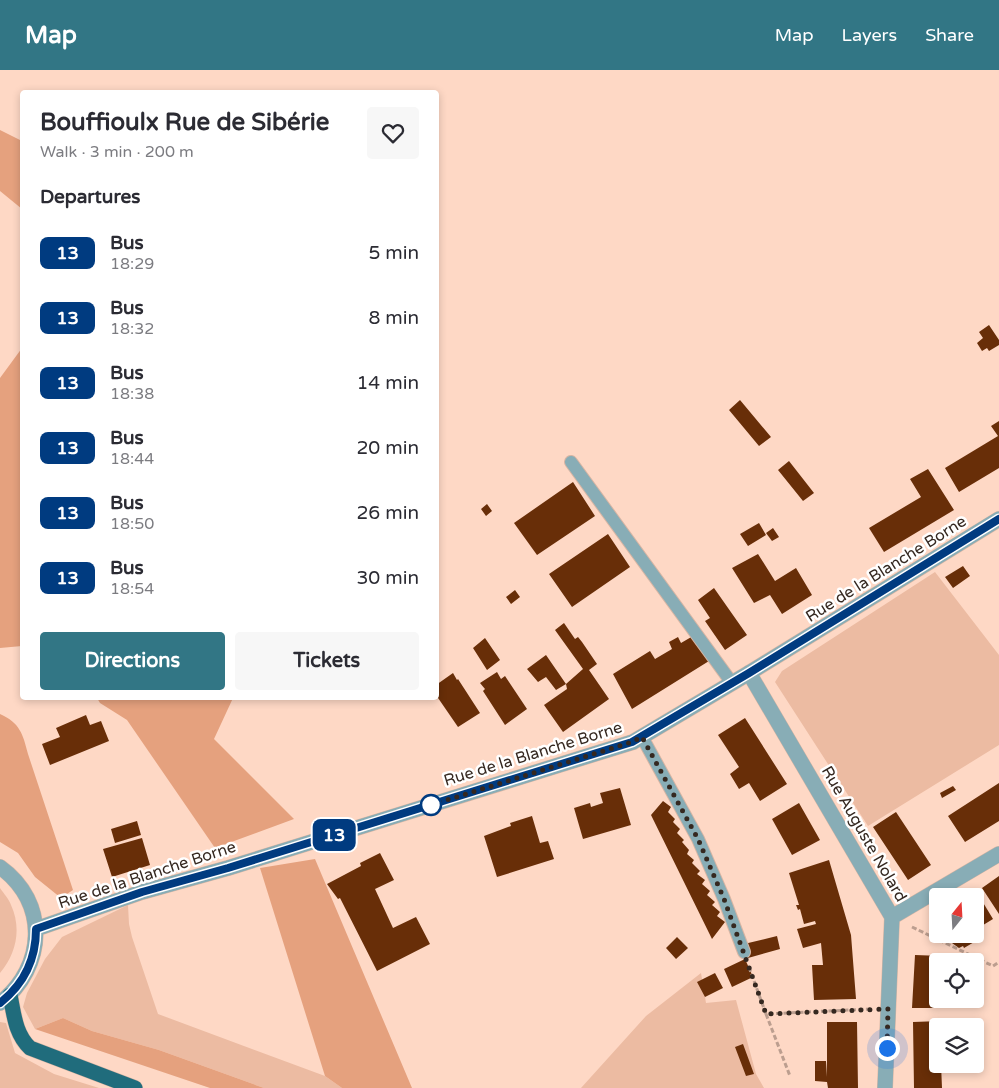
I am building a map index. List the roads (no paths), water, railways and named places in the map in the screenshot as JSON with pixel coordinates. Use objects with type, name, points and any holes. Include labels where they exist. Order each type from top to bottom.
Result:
[{"type":"highway","points":[[5,999],[22,1040],[30,1048],[135,1088]]},
{"type":"street","name":"Rue de la Blanche Borne","points":[[36,929],[142,892],[228,868],[632,742],[749,673],[999,519]]},
{"type":"street","name":"Rue Auguste Nolard","points":[[749,673],[892,917],[885,1088]]},
{"type":"street","points":[[892,917],[999,854]]},
{"type":"street","points":[[0,867],[22,889],[31,908],[36,929],[34,950],[28,970],[5,999]]},
{"type":"lane","points":[[571,462],[732,683]]},
{"type":"lane","points":[[642,737],[698,839],[744,952]]}]
